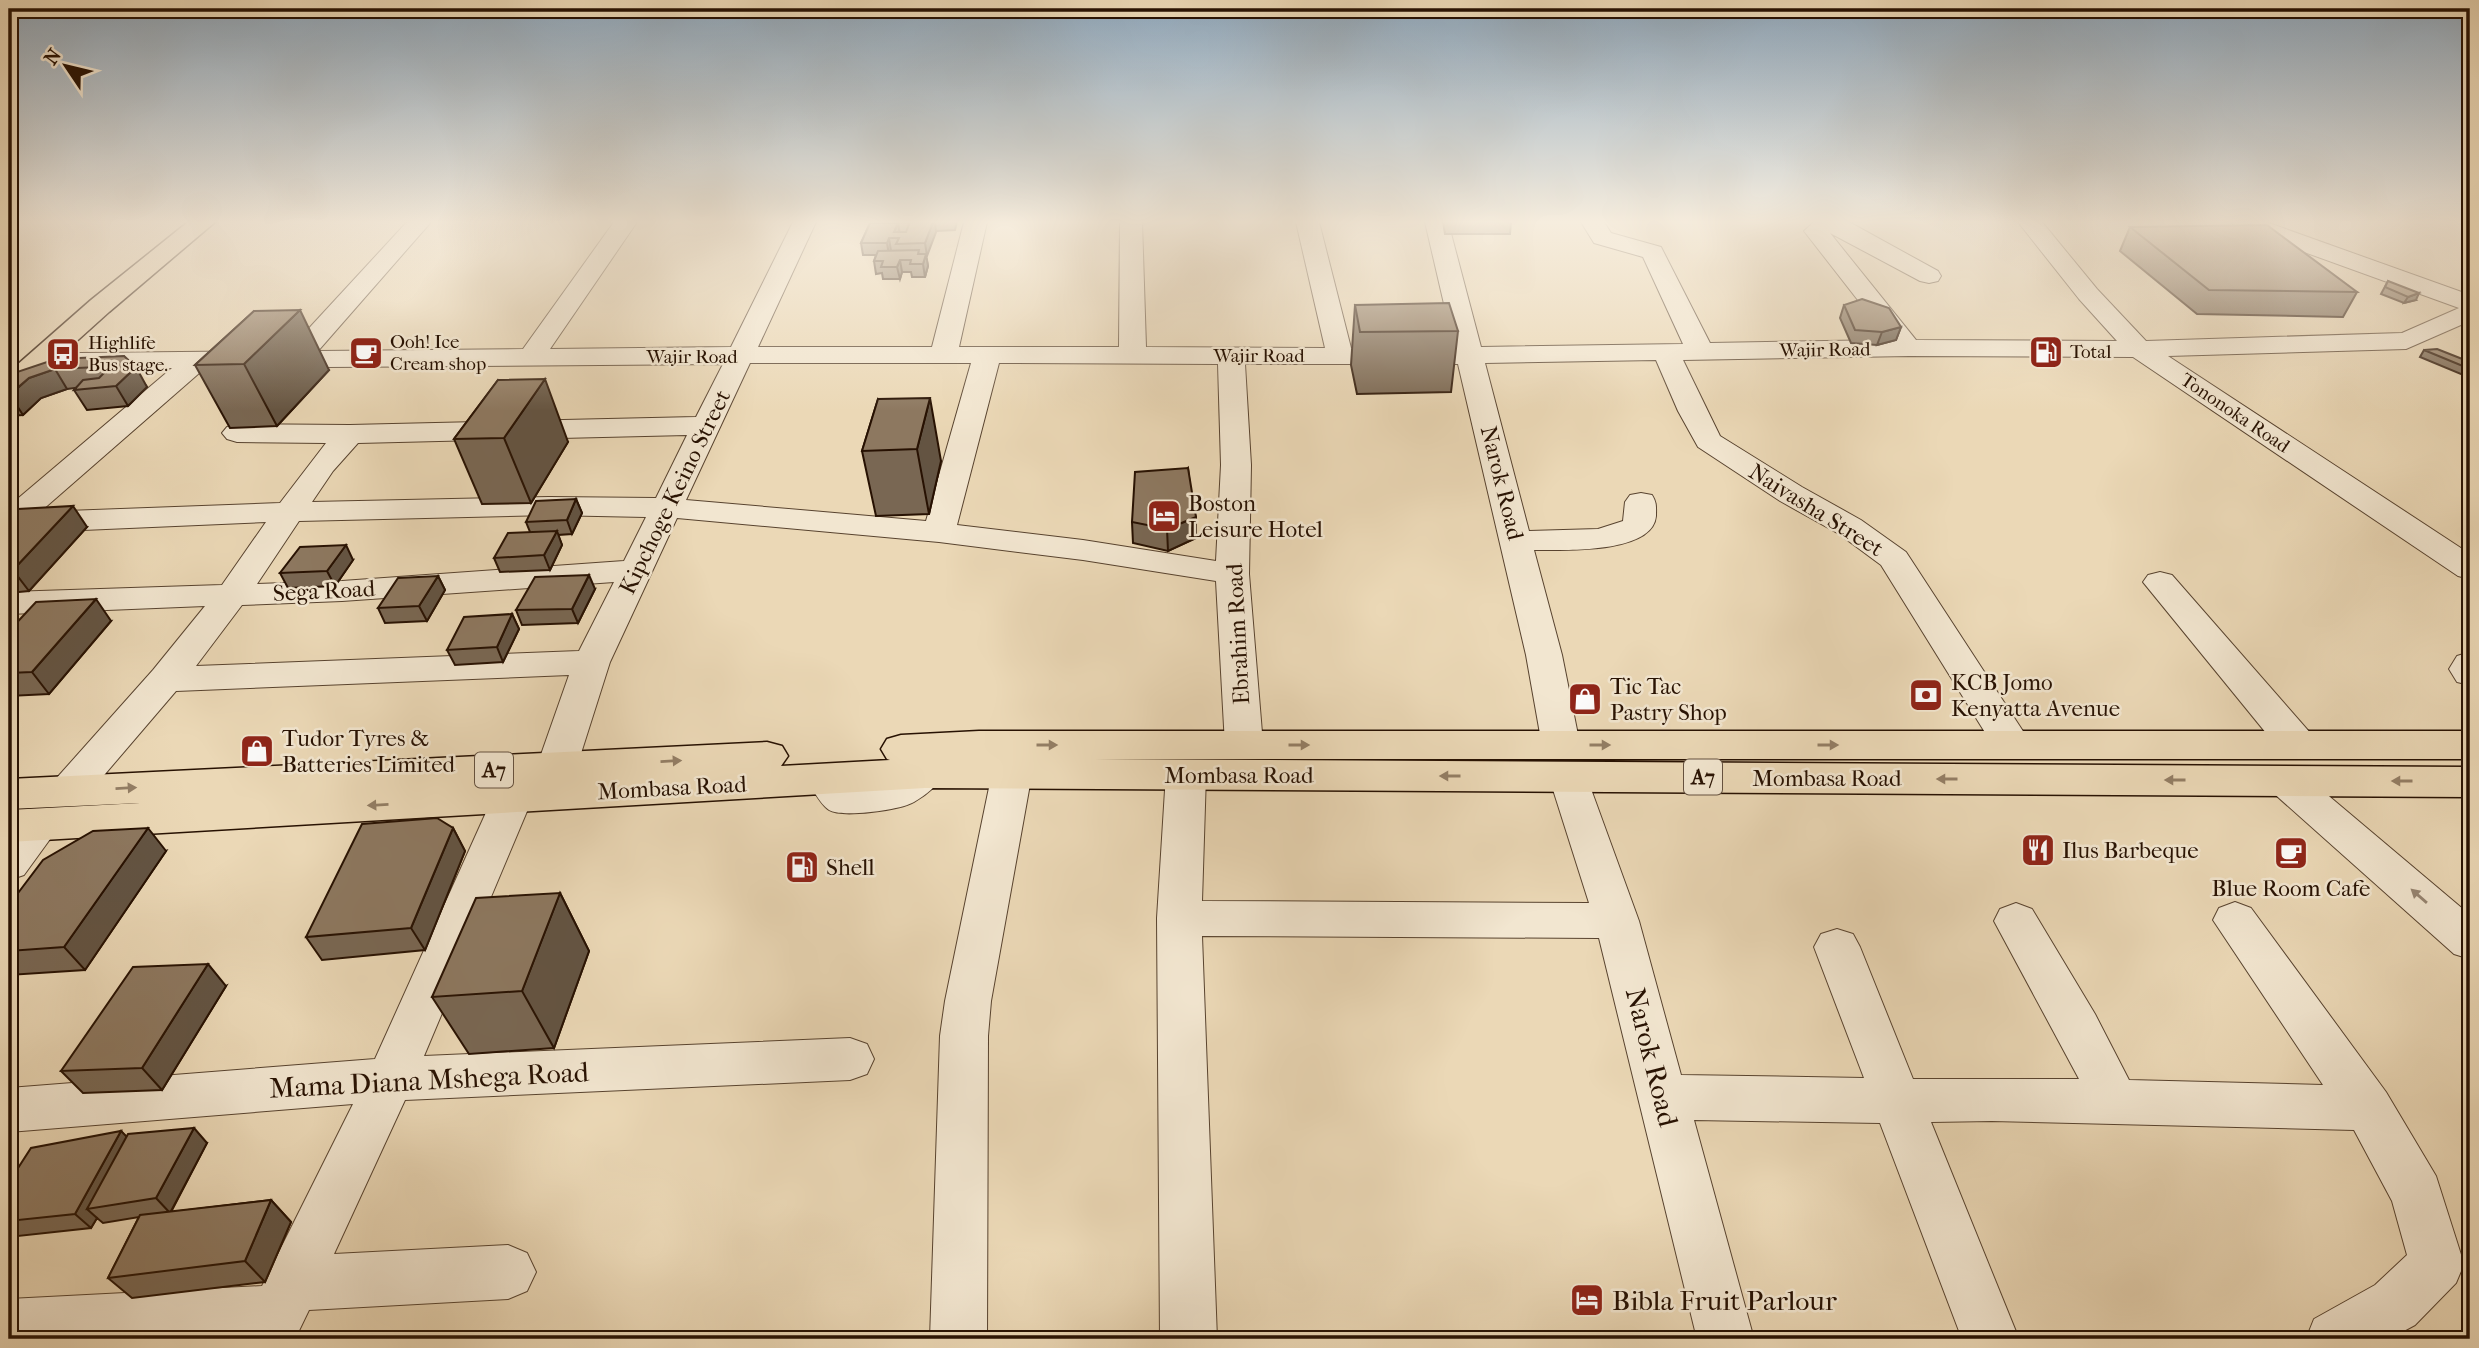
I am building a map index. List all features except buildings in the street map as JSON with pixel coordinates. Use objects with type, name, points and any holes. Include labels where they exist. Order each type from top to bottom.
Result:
[{"type":"highway","points":[[9,356],[94,285]]},
{"type":"highway","points":[[9,387],[126,285]]},
{"type":"highway","name":"Mombasa Road","points":[[9,794],[68,791],[427,788],[513,797],[606,778],[979,745],[1244,745],[1488,761]]},
{"type":"highway","name":"Mombasa Road","points":[[24,825],[427,788],[556,766],[606,778],[827,779],[925,773],[1186,775],[1488,761],[2291,763],[2470,745]]},
{"type":"highway","name":"Mombasa Road","points":[[1654,761],[2013,746],[2291,763],[2470,782]]},
{"type":"street","points":[[297,358],[363,285]]},
{"type":"street","points":[[530,359],[582,285]]},
{"type":"street","name":"Kipchoge Keino Street","points":[[556,766],[592,662],[638,570],[704,426],[742,357],[776,285]]},
{"type":"street","points":[[943,356],[961,285]]},
{"type":"street","points":[[1132,285],[1133,356]]},
{"type":"street","points":[[1322,285],[1339,356]]},
{"type":"street","name":"Narok Road","points":[[1451,285],[1544,655],[1565,761],[1617,921],[1725,1339]]},
{"type":"street","points":[[1669,285],[1700,351]]},
{"type":"street","points":[[1859,285],[1909,348]]},
{"type":"street","name":"Tononoka Road","points":[[2081,285],[2139,349],[2470,569]]},
{"type":"street","points":[[2419,285],[2470,303]]},
{"type":"street","name":"Wajir Road","points":[[40,361],[297,358],[1469,356],[1909,348],[2139,349],[2406,341],[2470,312]]},
{"type":"street","points":[[2406,341],[2444,354]]},
{"type":"street","name":"Naivasha Street","points":[[1665,351],[1708,441],[1791,494],[1850,527],[1894,559],[2013,746]]},
{"type":"street","points":[[939,532],[988,356]]},
{"type":"street","name":"Ebrahim Road","points":[[1231,356],[1236,465],[1232,574],[1244,745]]},
{"type":"street","points":[[197,361],[26,508],[22,519],[37,522],[549,506],[667,508],[939,532],[1083,550],[1232,574]]},
{"type":"street","points":[[237,433],[350,434],[704,426]]},
{"type":"street","points":[[68,791],[166,679],[232,595],[322,465],[350,434]]},
{"type":"street","points":[[1516,541],[1609,537],[1630,532],[1639,525],[1641,502]]},
{"type":"street","name":"Sega Road","points":[[9,603],[342,591],[638,570]]},
{"type":"street","points":[[2160,582],[2291,763],[2470,941]]},
{"type":"street","points":[[166,679],[592,662]]},
{"type":"street","points":[[2470,664],[2467,668],[2470,673]]},
{"type":"street","points":[[958,1339],[964,1036],[968,1001],[1012,774]]},
{"type":"street","points":[[1186,775],[1179,918],[1188,1339]]},
{"type":"street","points":[[279,1312],[390,1079],[513,797]]},
{"type":"street","points":[[9,864],[24,825]]},
{"type":"street","points":[[1179,918],[1617,921]]},
{"type":"street","points":[[2235,920],[2368,1108],[2417,1194],[2437,1264],[2395,1305],[2334,1339]]},
{"type":"street","points":[[2016,921],[2078,1028],[2116,1104]]},
{"type":"street","points":[[1837,947],[1990,1339]]},
{"type":"street","name":"Mama Diana Mshega Road","points":[[9,1110],[390,1079],[850,1059]]},
{"type":"street","points":[[1662,1097],[1897,1101],[1992,1099],[2368,1108]]},
{"type":"street","points":[[9,1327],[279,1312],[508,1272]]},
{"type":"place","name":"Total","points":[[2046,352]]},
{"type":"place","name":"Ooh! Ice Cream shop","points":[[366,353]]},
{"type":"place","name":"Highlife Bus stage.","points":[[63,354]]},
{"type":"place","name":"Boston Leisure Hotel","points":[[1164,516]]},
{"type":"place","name":"KCB Jomo Kenyatta Avenue","points":[[1926,695]]},
{"type":"place","name":"Tic Tac Pastry Shop","points":[[1585,699]]},
{"type":"place","name":"Tudor Tyres & Batteries Limited","points":[[257,751]]},
{"type":"place","name":"Ilus Barbeque","points":[[2038,850]]},
{"type":"place","name":"Blue Room Cafe","points":[[2291,853]]},
{"type":"place","name":"Shell","points":[[802,867]]},
{"type":"place","name":"Bibla Fruit Parlour","points":[[1587,1300]]}]
